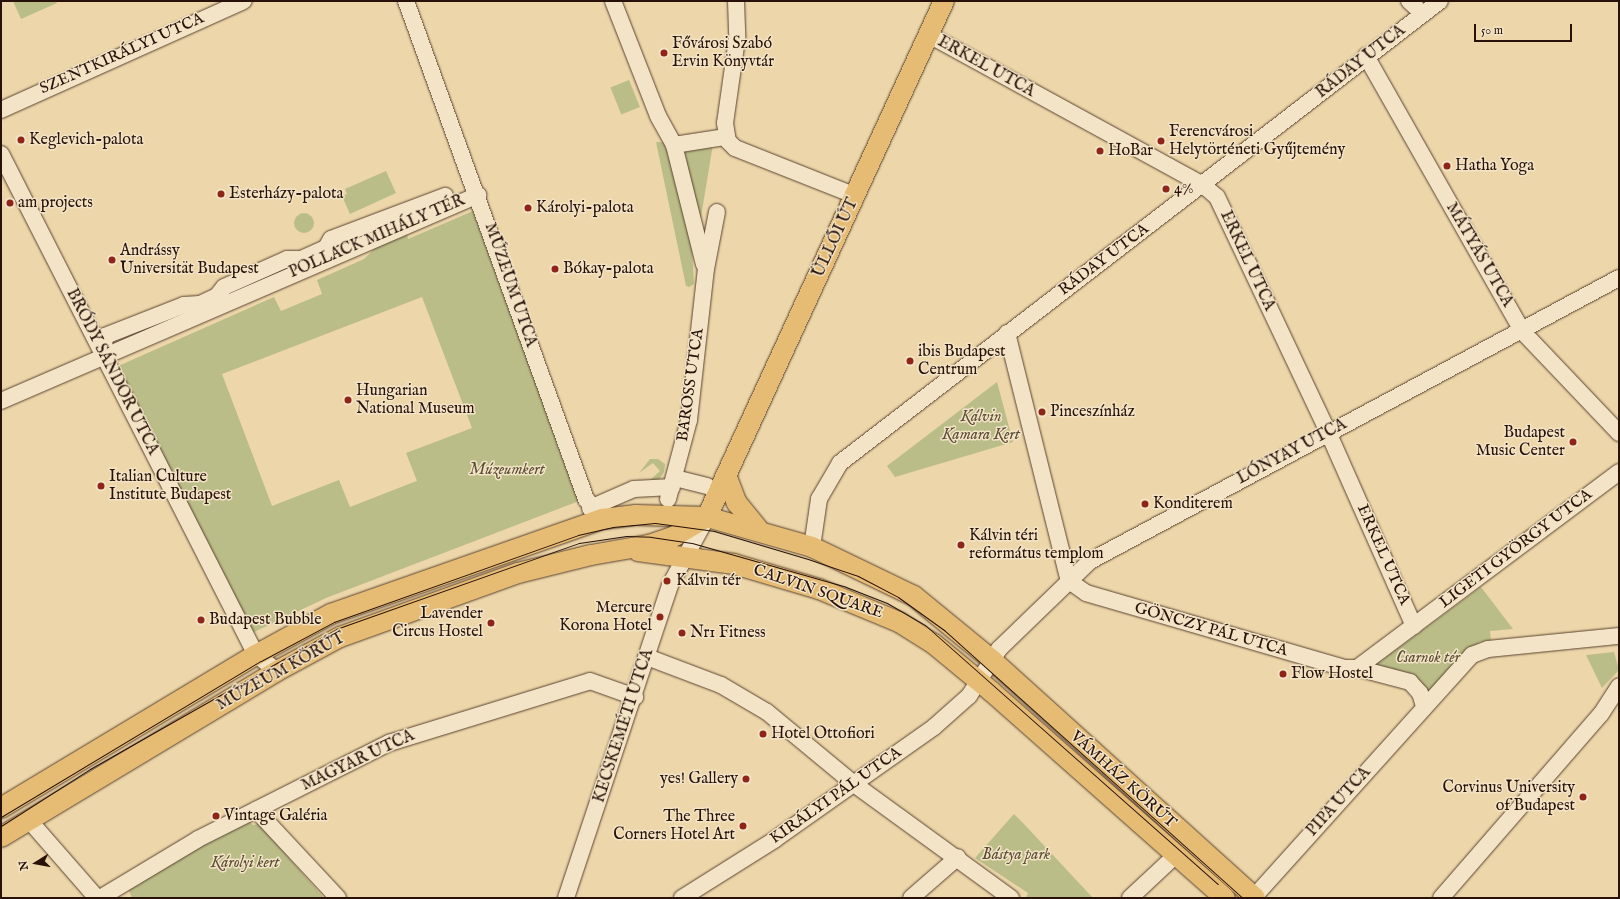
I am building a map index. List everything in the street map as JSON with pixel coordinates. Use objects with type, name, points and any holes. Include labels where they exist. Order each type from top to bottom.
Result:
[{"type":"main road","name":"ÜLLŐI ÚT","points":[[726,475],[856,196],[944,1]]},
{"type":"main road","points":[[596,513],[670,495],[697,505],[726,475]]},
{"type":"main road","points":[[632,550],[675,536],[707,517],[726,475]]},
{"type":"main road","points":[[726,475],[736,503],[758,529]]},
{"type":"main road","name":"CALVIN SQUARE","points":[[670,495],[707,517],[758,529],[812,547],[914,596],[992,661]]},
{"type":"main road","name":"MÚZEUM KÖRÚT","points":[[1,808],[256,654],[331,614],[596,513]]},
{"type":"main road","name":"MÚZEUM KÖRÚT","points":[[1,837],[28,819],[277,671],[340,637],[477,587],[575,558],[632,550]]},
{"type":"main road","name":"CALVIN SQUARE","points":[[632,550],[685,556],[734,564],[882,613],[934,644],[980,681]]},
{"type":"main road","name":"VÁMHÁZ KÖRÚT","points":[[992,661],[1254,898]]},
{"type":"main road","name":"VÁMHÁZ KÖRÚT","points":[[980,681],[1224,898]]},
{"type":"street","name":"SZENTKIRÁLYI UTCA","points":[[1,110],[244,1]]},
{"type":"street","name":"MÚZEUM UTCA","points":[[406,1],[596,513]]},
{"type":"street","name":"BAROSS UTCA","points":[[613,1],[658,116],[674,145],[706,269]]},
{"type":"street","points":[[736,1],[737,39],[725,123],[728,141],[736,148],[856,196]]},
{"type":"street","points":[[1409,1],[1423,14]]},
{"type":"street","name":"RÁDAY UTCA","points":[[812,547],[819,498],[840,463],[1007,333],[1203,185],[1366,56],[1440,1]]},
{"type":"street","name":"ERKEL UTCA","points":[[928,35],[1203,185],[1217,197],[1328,432],[1414,626]]},
{"type":"street","name":"MÁTYÁS UTCA","points":[[1366,56],[1522,331],[1619,433]]},
{"type":"street","points":[[674,145],[719,138]]},
{"type":"street","name":"BRÓDY SÁNDOR UTCA","points":[[1,154],[256,654]]},
{"type":"street","name":"POLLACK MIHÁLY TÉR","points":[[1,401],[478,195]]},
{"type":"street","name":"BAROSS UTCA","points":[[670,495],[689,420],[706,269],[717,212]]},
{"type":"street","name":"LÓNYAY UTCA","points":[[992,661],[999,649],[1090,561],[1328,432],[1522,331],[1619,278]]},
{"type":"street","points":[[1007,333],[1069,581]]},
{"type":"street","name":"LIGETI GYÖRGY UTCA","points":[[1414,626],[1619,472]]},
{"type":"street","points":[[596,513],[634,489],[670,495],[707,486]]},
{"type":"street","points":[[685,556],[707,517]]},
{"type":"street","name":"KECSKEMÉTI UTCA","points":[[566,898],[635,697],[670,585],[685,556]]},
{"type":"street","name":"GÖNCZY PÁL UTCA","points":[[1069,581],[1086,593],[1344,668],[1357,668]]},
{"type":"street","points":[[1357,668],[1414,626]]},
{"type":"street","points":[[1357,668],[1410,682],[1420,693],[1424,706],[1472,655],[1488,649],[1619,636]]},
{"type":"street","points":[[256,654],[277,671]]},
{"type":"street","points":[[647,657],[721,685],[760,708],[854,784],[958,857],[1011,898]]},
{"type":"street","name":"KIRÁLYI PÁL UTCA","points":[[682,898],[854,784],[934,727],[980,681],[992,661]]},
{"type":"street","name":"MAGYAR UTCA","points":[[98,898],[198,839],[388,743],[510,704],[590,681],[635,697]]},
{"type":"street","points":[[1441,898],[1600,714],[1619,686]]},
{"type":"street","name":"PIPA UTCA","points":[[1254,898],[1424,706]]},
{"type":"street","points":[[256,810],[338,898]]},
{"type":"street","points":[[28,819],[98,898]]},
{"type":"street","points":[[1130,898],[1176,856]]},
{"type":"street","points":[[911,898],[958,857]]},
{"type":"green space","points":[[13,1],[56,1],[57,3],[21,19]]},
{"type":"green space","points":[[629,80],[640,107],[621,114],[610,87]]},
{"type":"green space","points":[[656,142],[713,144],[699,229],[691,232],[694,284],[689,287],[686,286]]},
{"type":"green space","points":[[386,171],[396,193],[350,214],[342,196],[347,194],[345,189]]},
{"type":"green space","name":"Múzeumkert","points":[[473,211],[579,501],[326,598],[252,633],[116,367],[274,297],[281,311],[322,294],[317,280],[364,259],[379,244],[407,233],[408,239]],"holes":[[[422,297],[472,428],[406,453],[417,481],[350,507],[339,480],[272,506],[222,374]]]},
{"type":"green space","points":[[300,213],[308,213],[314,219],[314,227],[308,233],[300,233],[294,227],[294,219]]},
{"type":"green space","name":"Kálvin Kamara Kert","points":[[997,382],[1013,442],[895,477],[887,466]]},
{"type":"green space","points":[[650,459],[658,459],[665,464],[664,472],[658,481],[649,481],[660,471],[653,463],[639,473]]},
{"type":"green space","name":"Csarnok tér","points":[[1481,587],[1513,629],[1490,631],[1491,641],[1479,642],[1479,648],[1428,697],[1374,666]]},
{"type":"green space","points":[[1614,652],[1619,670],[1602,688],[1586,655]]},
{"type":"green space","name":"Bástya park","points":[[1014,814],[1093,898],[1026,898],[1028,893],[975,858]]},
{"type":"green space","name":"Károlyi kert","points":[[248,820],[253,825],[259,824],[324,898],[132,898],[127,886]]},
{"type":"tram line","points":[[1,817],[261,661],[334,622],[578,535],[613,527],[655,523],[714,531],[808,559],[858,576],[898,597],[944,630],[1243,898]]},
{"type":"tram line","points":[[1,826],[90,769],[336,629],[579,543],[626,536],[651,537],[692,543],[846,587],[887,603],[925,625],[1218,884]]},
{"type":"place","name":"Fővárosi Szabó Ervin Könyvtár","points":[[664,53]]},
{"type":"place","name":"Keglevich-palota","points":[[21,140]]},
{"type":"place","name":"Ferencvárosi Helytörténeti Gyűjtemény","points":[[1161,141]]},
{"type":"place","name":"HoBar","points":[[1100,151]]},
{"type":"place","name":"Hatha Yoga","points":[[1447,166]]},
{"type":"place","name":"4%","points":[[1166,189]]},
{"type":"place","name":"Esterházy-palota","points":[[221,194]]},
{"type":"place","name":"am projects","points":[[10,203]]},
{"type":"place","name":"Károlyi-palota","points":[[528,208]]},
{"type":"place","name":"Andrássy Universität Budapest","points":[[112,260]]},
{"type":"place","name":"Bókay-palota","points":[[555,269]]},
{"type":"place","name":"ibis Budapest Centrum","points":[[910,361]]},
{"type":"place","name":"Hungarian National Museum","points":[[348,400]]},
{"type":"place","name":"Pinceszínház","points":[[1042,412]]},
{"type":"place","name":"Budapest Music Center","points":[[1573,442]]},
{"type":"place","name":"Italian Culture Institute Budapest","points":[[101,486]]},
{"type":"place","name":"Konditerem","points":[[1145,504]]},
{"type":"place","name":"Kálvin téri református templom","points":[[961,545]]},
{"type":"place","name":"Kálvin tér","points":[[667,581]]},
{"type":"place","name":"Mercure Korona Hotel","points":[[660,617]]},
{"type":"place","name":"Budapest Bubble","points":[[201,620]]},
{"type":"place","name":"Lavender Circus Hostel","points":[[491,623]]},
{"type":"place","name":"Nr1 Fitness","points":[[682,633]]},
{"type":"place","name":"Flow Hostel","points":[[1283,674]]},
{"type":"place","name":"Hotel Ottofiori","points":[[763,734]]},
{"type":"place","name":"yes! Gallery","points":[[746,779]]},
{"type":"place","name":"Corvinus University of Budapest","points":[[1583,797]]},
{"type":"place","name":"Vintage Galéria","points":[[216,816]]},
{"type":"place","name":"The Three Corners Hotel Art","points":[[743,826]]}]
